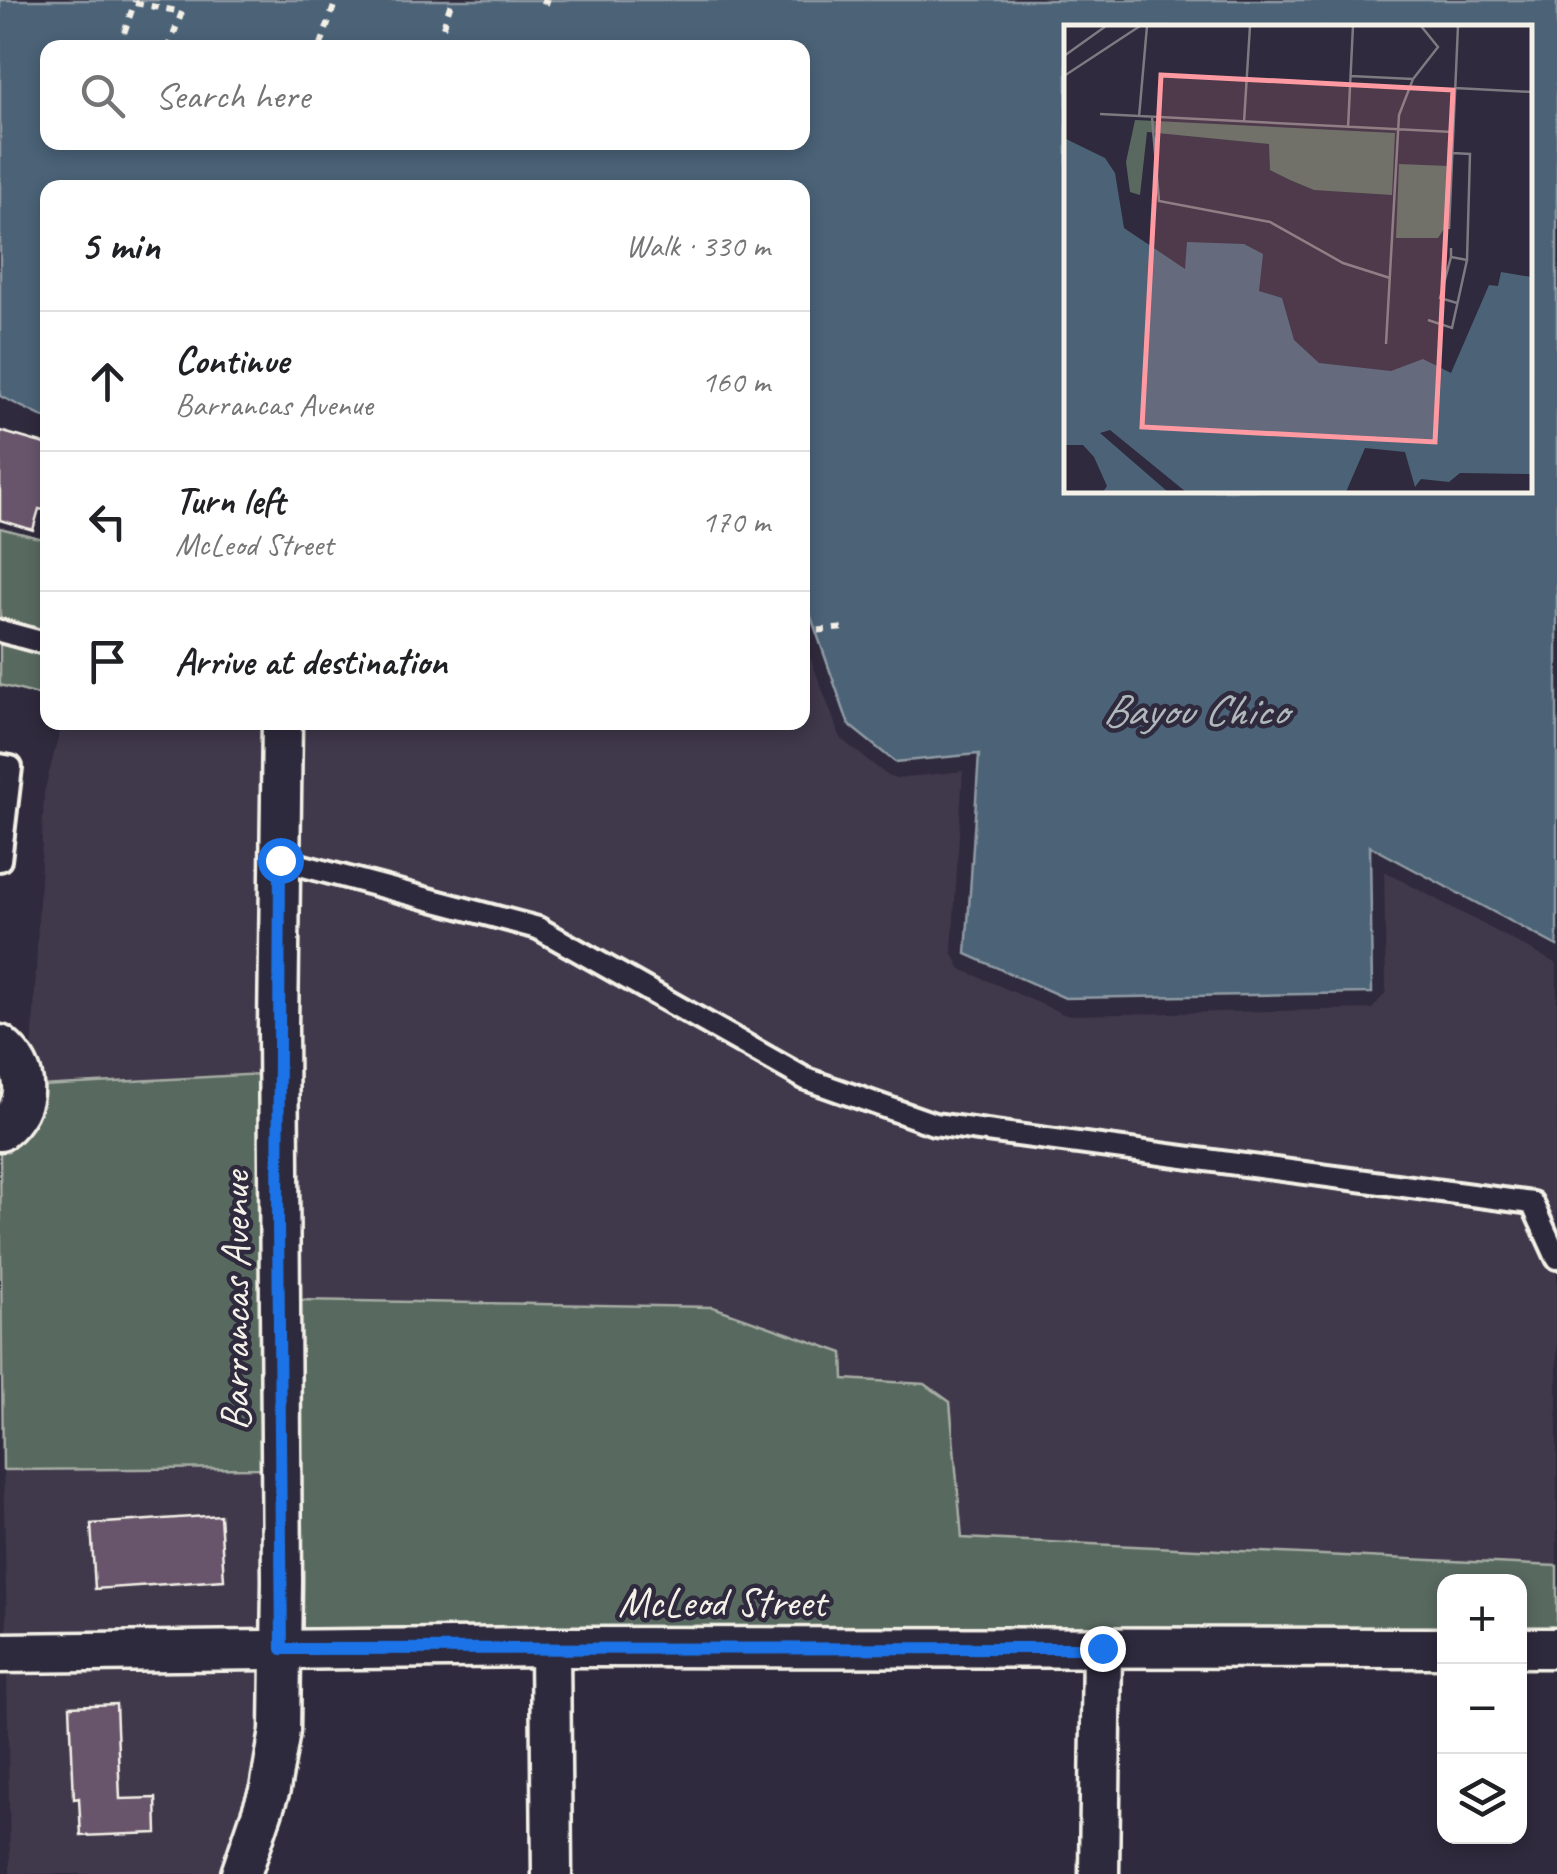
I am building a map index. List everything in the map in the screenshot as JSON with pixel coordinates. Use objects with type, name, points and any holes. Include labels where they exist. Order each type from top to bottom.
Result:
[{"type":"street","name":"Barrancas Avenue","points":[[241,1874],[270,1789],[280,1731],[282,730]]},
{"type":"street","points":[[0,1044],[22,1072],[24,1089],[21,1106],[0,1131]]},
{"type":"street","name":"McLeod Street","points":[[0,1653],[550,1647],[1437,1648]]},
{"type":"street","points":[[550,1647],[552,1874]]},
{"type":"street","points":[[1099,1874],[1102,1648]]},
{"type":"street","points":[[1527,1648],[1557,1648]]},
{"type":"lane","points":[[0,630],[40,642]]},
{"type":"lane","points":[[0,765],[11,768],[0,860]]},
{"type":"lane","points":[[280,860],[538,928],[806,1078],[934,1124],[1532,1203],[1557,1258]]},
{"type":"path","points":[[323,40],[336,0]]},
{"type":"path","points":[[443,27],[452,0]]},
{"type":"path","points":[[542,0],[554,4]]},
{"type":"path","points":[[122,40],[135,1],[182,12],[172,40]]},
{"type":"path","points":[[810,631],[846,628]]},
{"type":"shaded area","points":[[810,657],[841,739],[887,775],[896,778],[963,771],[952,952],[961,969],[1066,1015],[1372,1009],[1386,992],[1384,871],[1557,964],[1557,1566],[962,1538],[950,1402],[925,1384],[844,1379],[842,1353],[713,1307],[296,1300],[299,730],[810,730]]},
{"type":"shaded area","points":[[60,730],[266,730],[262,1074],[41,1086],[32,1055],[44,792]]},
{"type":"shaded area","points":[[265,1468],[265,1630],[7,1634],[3,1470]]},
{"type":"shaded area","points":[[265,1668],[263,1729],[254,1783],[222,1874],[10,1874],[7,1672]]},
{"type":"green space","points":[[0,528],[40,538],[40,695],[0,685]]},
{"type":"green space","points":[[262,1074],[265,1468],[3,1470],[0,1152],[18,1140],[30,1125],[41,1086]]},
{"type":"green space","points":[[296,1300],[713,1307],[843,1353],[844,1379],[925,1384],[950,1402],[962,1538],[1557,1566],[1557,1628],[1527,1628],[1527,1574],[1437,1574],[1437,1628],[299,1630]]},
{"type":"water","name":"Bayou Chico","points":[[0,0],[1557,0],[1557,946],[1370,846],[1372,993],[1065,998],[966,954],[979,754],[895,762],[849,725],[810,614],[810,180],[40,180],[40,416],[0,396]]},
{"type":"building","points":[[0,431],[40,443],[40,509],[33,530],[0,520]]},
{"type":"building","points":[[220,1515],[224,1580],[95,1589],[91,1524]]},
{"type":"building","points":[[116,1704],[120,1799],[156,1798],[157,1833],[81,1836],[79,1798],[74,1799],[70,1706]]},
{"type":"route","points":[[280,860],[282,1649],[1102,1648]]}]
